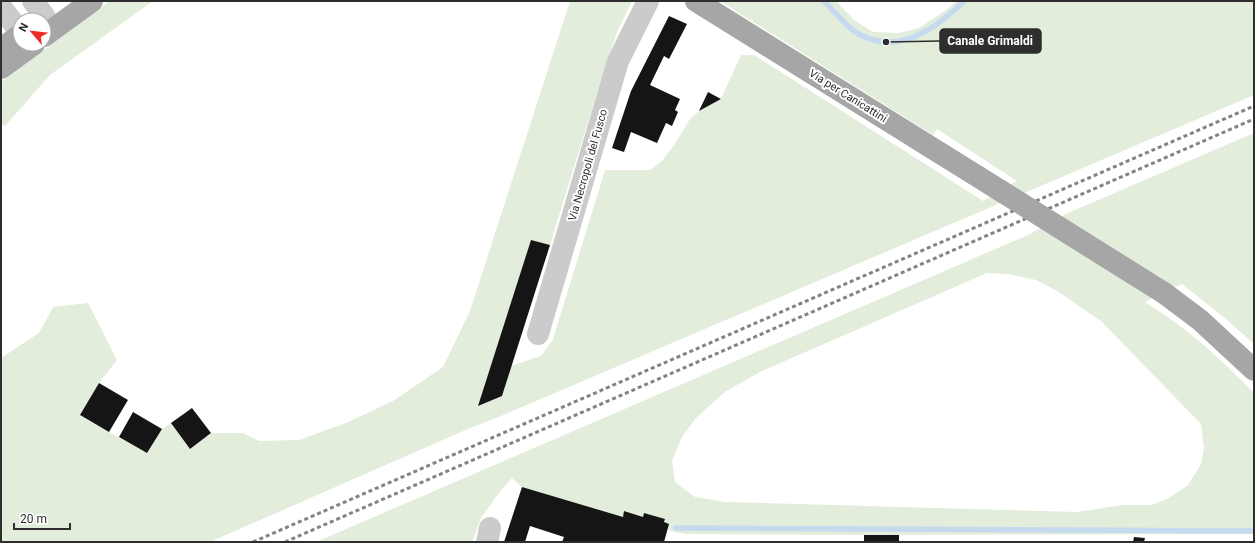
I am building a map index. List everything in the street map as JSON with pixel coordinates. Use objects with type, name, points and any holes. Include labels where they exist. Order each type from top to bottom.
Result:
[{"type":"main road","points":[[52,14],[67,1]]},
{"type":"main road","points":[[52,18],[92,1]]},
{"type":"main road","name":"Via per Canicattini","points":[[696,1],[1164,293],[1200,320],[1254,370]]},
{"type":"main road","points":[[1,49],[12,40]]},
{"type":"main road","points":[[1,68],[23,52]]},
{"type":"street","points":[[52,17],[78,1]]},
{"type":"street","name":"Via Necropoli del Fusco","points":[[538,334],[618,61],[648,1]]},
{"type":"street","points":[[1,7],[12,22]]},
{"type":"green space","points":[[110,1],[153,1],[50,75],[5,126],[1,124],[1,82],[41,52],[52,52],[52,44]]},
{"type":"green space","points":[[570,1],[632,1],[618,30],[608,57],[550,245],[531,240],[478,406],[502,396],[511,366],[541,356],[553,339],[605,170],[650,170],[662,161],[690,119],[699,111],[721,99],[741,55],[754,55],[983,201],[1017,181],[937,129],[933,135],[720,1],[836,1],[854,20],[873,32],[898,33],[919,28],[949,8],[956,1],[1254,1],[1254,95],[470,428],[210,542],[1,542],[1,358],[39,333],[53,307],[88,303],[117,360],[99,383],[80,416],[147,453],[162,429],[171,423],[190,449],[211,433],[243,433],[259,441],[299,440],[346,423],[393,401],[443,367],[470,311]]},
{"type":"green space","points":[[1254,133],[1254,344],[1226,319],[1182,284],[1145,302],[1189,333],[1254,393],[1254,534],[685,534],[667,530],[669,524],[664,522],[665,519],[644,513],[643,517],[625,511],[623,517],[522,487],[512,478],[501,490],[481,518],[472,542],[316,542],[1028,235],[1068,213]],"holes":[[[987,273],[1008,274],[1036,280],[1059,292],[1102,322],[1201,424],[1204,448],[1201,464],[1188,485],[1167,499],[1151,505],[1122,505],[1077,512],[726,502],[695,497],[675,482],[672,461],[682,437],[696,418],[726,391],[762,371]]]},
{"type":"building","points":[[669,16],[687,24],[669,59],[664,56],[650,85],[680,99],[675,110],[678,112],[672,126],[666,123],[657,143],[631,132],[624,152],[612,148],[631,91]]},
{"type":"building","points":[[708,92],[721,99],[699,111]]},
{"type":"building","points":[[531,240],[550,245],[502,396],[478,406]]},
{"type":"building","points":[[99,383],[128,400],[109,432],[80,415]]},
{"type":"building","points":[[192,408],[211,433],[190,449],[171,423]]},
{"type":"building","points":[[133,412],[162,429],[147,453],[119,437]]},
{"type":"building","points":[[522,487],[623,517],[624,511],[643,517],[644,513],[665,519],[664,522],[669,524],[664,542],[562,542],[564,537],[530,526],[525,542],[504,542]]},
{"type":"building","points":[[864,535],[899,535],[899,542],[864,542]]},
{"type":"building","points":[[1134,537],[1145,538],[1144,542],[1133,542]]},
{"type":"waterway","points":[[824,1],[850,28],[865,37],[881,42],[911,38],[926,31],[964,1]]},
{"type":"waterway","points":[[676,528],[1254,531]]},
{"type":"railway","points":[[253,542],[1254,106]]},
{"type":"railway","points":[[285,542],[1254,119]]},
{"type":"place","name":"Canale Grimaldi","points":[[886,42]]}]
